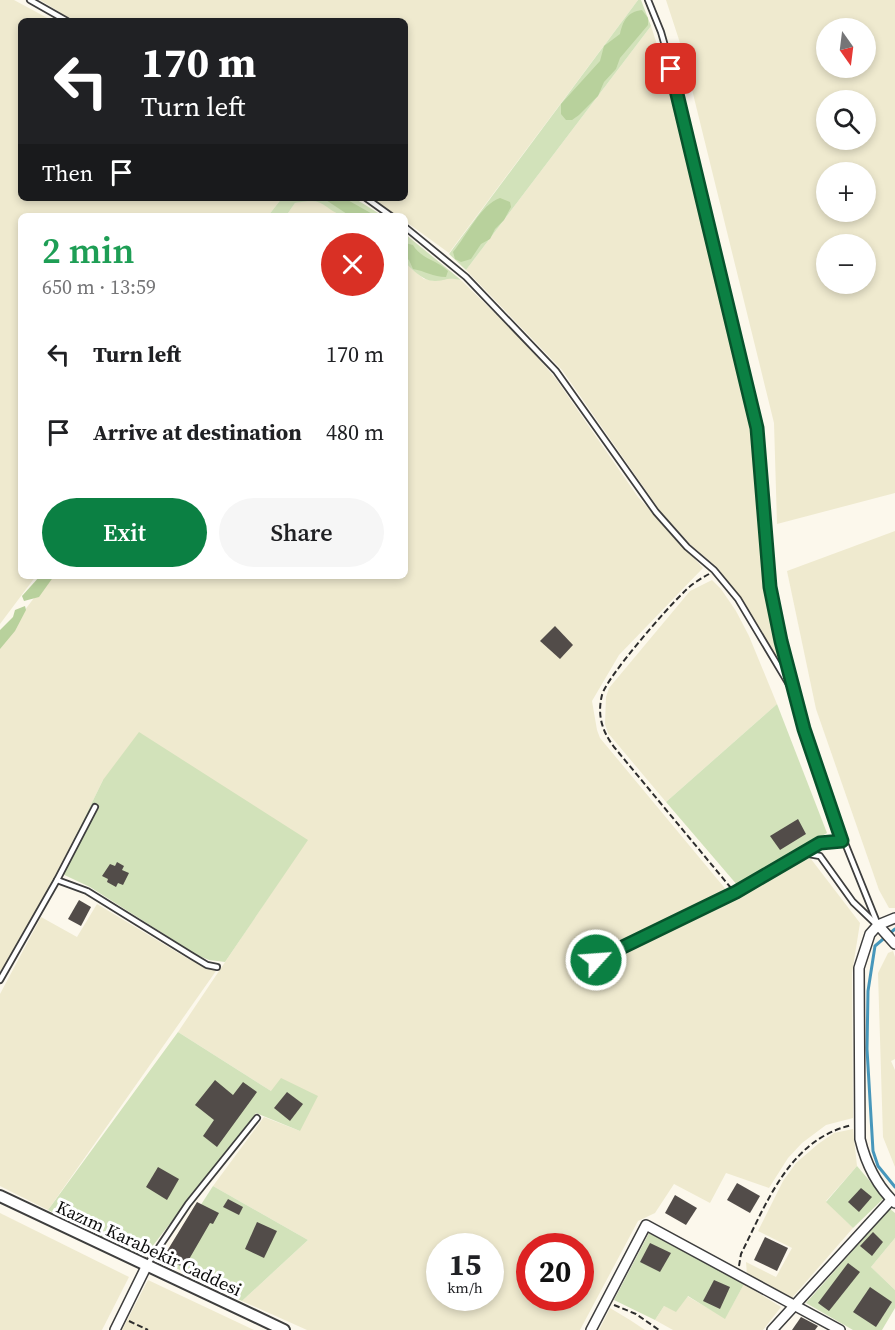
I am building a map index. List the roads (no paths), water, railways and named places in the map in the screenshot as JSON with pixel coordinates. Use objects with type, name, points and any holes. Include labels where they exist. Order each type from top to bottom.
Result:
[{"type":"street","points":[[772,1330],[893,1201],[872,1175],[865,1161],[860,1139],[859,968],[870,934],[895,918]]},
{"type":"street","points":[[880,927],[895,944]]},
{"type":"street","name":"Kazım Karabekir Caddesi","points":[[0,1196],[284,1330]]},
{"type":"street","points":[[591,1330],[646,1225],[840,1330]]},
{"type":"street","points":[[115,1330],[147,1265]]},
{"type":"lane","points":[[30,0],[62,18]]},
{"type":"lane","points":[[648,0],[661,32],[677,88],[757,428],[770,587],[793,691],[822,786],[842,841],[880,927]]},
{"type":"lane","points":[[370,201],[387,213]]},
{"type":"lane","points":[[408,229],[466,277],[556,371],[656,512],[687,547],[714,570],[738,599],[793,691]]},
{"type":"lane","points":[[0,980],[57,880],[95,807]]},
{"type":"lane","points":[[576,969],[736,892],[820,843],[842,841]]},
{"type":"lane","points":[[803,853],[820,856],[853,902],[880,927]]},
{"type":"lane","points":[[57,880],[87,891],[207,965],[217,967]]},
{"type":"lane","points":[[147,1265],[188,1204],[256,1118]]},
{"type":"waterway","points":[[895,929],[875,946],[868,991],[867,1049],[873,1151],[878,1166],[895,1187]]}]
